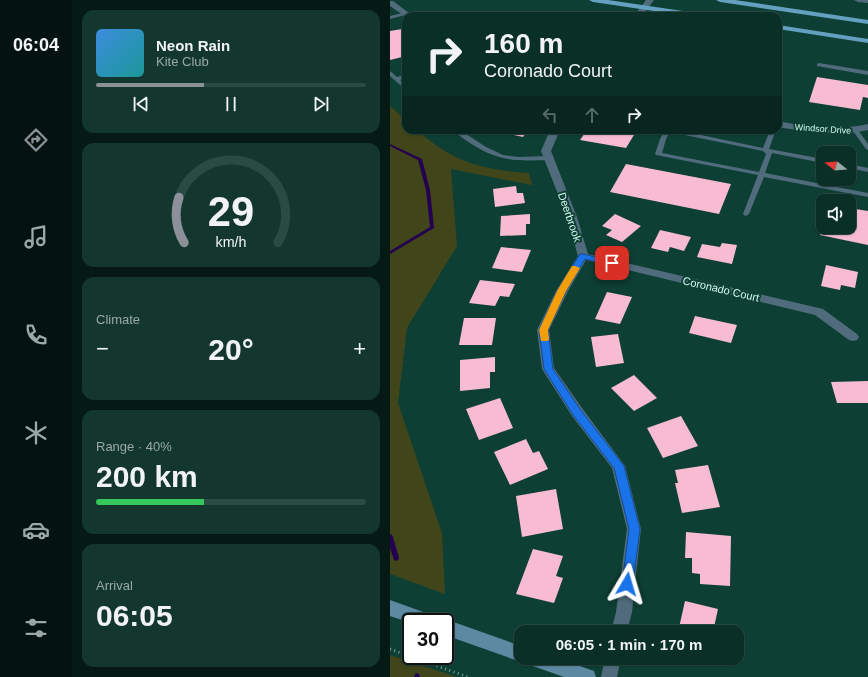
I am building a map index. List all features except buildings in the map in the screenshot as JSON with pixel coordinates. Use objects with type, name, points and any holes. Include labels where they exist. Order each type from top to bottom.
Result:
[{"type":"main road","points":[[593,0],[677,12]]},
{"type":"main road","points":[[720,0],[868,22]]},
{"type":"main road","points":[[782,28],[868,41]]},
{"type":"street","points":[[641,12],[650,0]]},
{"type":"street","points":[[858,0],[868,1]]},
{"type":"street","points":[[390,2],[404,12]]},
{"type":"street","name":"Windsor Drive","points":[[782,125],[801,128],[856,131],[868,127]]},
{"type":"street","points":[[548,158],[546,151],[553,134]]},
{"type":"street","name":"Deerbrook","points":[[548,158],[572,217],[583,256],[562,291],[543,330],[548,369],[577,412],[618,466],[634,529],[624,612],[621,625]]},
{"type":"street","name":"Coronado Court","points":[[583,256],[819,312],[853,337]]},
{"type":"street","points":[[390,608],[405,613]]},
{"type":"street","points":[[454,630],[514,652]]},
{"type":"street","points":[[554,665],[588,677]]},
{"type":"street","points":[[608,677],[611,665]]},
{"type":"lane","points":[[390,18],[402,16]]},
{"type":"lane","points":[[819,65],[868,73]]},
{"type":"lane","points":[[390,73],[402,84]]},
{"type":"lane","points":[[396,79],[402,77]]},
{"type":"lane","points":[[856,131],[868,148]]},
{"type":"lane","points":[[461,134],[500,156],[519,159],[548,158]]},
{"type":"lane","points":[[666,134],[658,154],[868,195]]},
{"type":"lane","points":[[687,134],[816,160]]},
{"type":"lane","points":[[765,150],[771,134]]},
{"type":"lane","points":[[746,214],[769,154],[765,150]]},
{"type":"lane","points":[[856,167],[868,170]]},
{"type":"path","points":[[390,649],[468,677]]},
{"type":"green space","points":[[390,106],[402,116],[402,134],[422,134],[443,150],[456,157],[482,167],[529,173],[532,185],[451,169],[457,246],[407,328],[398,403],[442,533],[445,594],[390,574]]},
{"type":"green space","points":[[390,655],[402,659],[402,665],[420,665],[456,677],[390,677]]},
{"type":"waterway","points":[[390,145],[420,159],[428,190],[432,228],[390,253]]},
{"type":"waterway","points":[[390,537],[396,558]]},
{"type":"slow traffic","points":[[544,339],[543,330],[575,268]]},
{"type":"route","points":[[612,263],[583,256],[562,291],[543,330],[548,369],[577,412],[618,466],[634,529],[627,584]]}]
